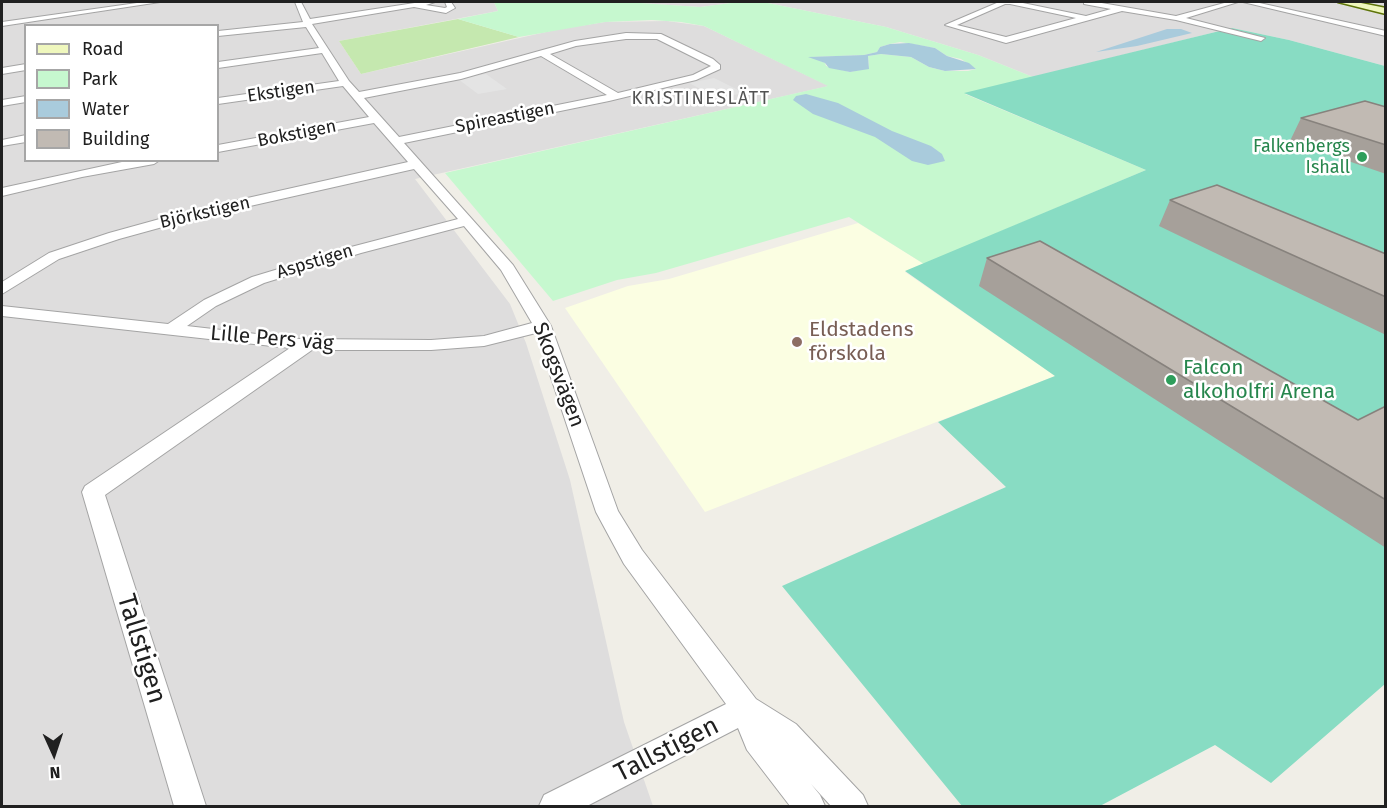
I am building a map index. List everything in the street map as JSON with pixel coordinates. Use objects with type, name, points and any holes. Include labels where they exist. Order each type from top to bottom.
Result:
[{"type":"street","points":[[2,24],[156,2]]},
{"type":"street","name":"Skogsvägen","points":[[298,2],[324,50],[350,89],[508,268],[542,326],[607,512],[633,557],[746,709],[757,740],[809,807]]},
{"type":"street","points":[[219,34],[308,23],[432,2]]},
{"type":"street","points":[[411,5],[443,11],[451,8],[448,2]]},
{"type":"street","points":[[1086,18],[1004,2],[949,25],[1006,40],[1122,9]]},
{"type":"street","points":[[1087,2],[1176,18],[1261,38]]},
{"type":"street","points":[[1176,18],[1235,2]]},
{"type":"street","points":[[1247,2],[1386,34]]},
{"type":"street","points":[[1342,2],[1386,11]]},
{"type":"street","name":"Spireastigen","points":[[396,141],[696,77],[714,70],[717,66],[652,35],[606,38],[542,53]]},
{"type":"street","points":[[219,65],[324,50]]},
{"type":"street","points":[[542,53],[614,95]]},
{"type":"street","name":"Ekstigen","points":[[219,101],[461,76],[542,53]]},
{"type":"street","points":[[2,71],[24,67]]},
{"type":"street","points":[[2,103],[24,99]]},
{"type":"street","name":"Bokstigen","points":[[219,149],[376,119]]},
{"type":"street","points":[[2,143],[24,138]]},
{"type":"street","points":[[2,192],[82,173],[143,162]]},
{"type":"street","name":"Björkstigen","points":[[2,289],[54,256],[114,236],[185,216],[418,164]]},
{"type":"street","name":"Aspstigen","points":[[172,329],[210,303],[258,280],[356,250],[468,221]]},
{"type":"street","name":"Lille Pers väg","points":[[2,311],[308,344],[431,345],[473,342],[542,326]]},
{"type":"street","name":"Tallstigen","points":[[190,807],[93,492],[308,344]]},
{"type":"street","name":"Skogsvägen","points":[[746,709],[786,734],[852,807]]},
{"type":"street","name":"Tallstigen","points":[[555,807],[746,709]]},
{"type":"shaded area","points":[[2,2],[494,2],[498,11],[339,41],[361,74],[559,29],[605,22],[667,21],[704,26],[829,86],[415,179],[510,304],[526,343],[570,480],[624,722],[653,806],[2,806]]},
{"type":"shaded area","points":[[625,2],[739,2],[700,7]]},
{"type":"shaded area","points":[[763,2],[1385,2],[1385,66],[1289,40],[1232,28],[1033,77],[978,55],[886,27]]},
{"type":"shaded area","points":[[486,74],[507,89],[478,94],[458,79]]},
{"type":"shaded area","points":[[714,78],[744,93],[718,98],[689,83]]},
{"type":"shaded area","name":"Eldstadens förskola","points":[[858,223],[924,264],[905,272],[1055,376],[705,512],[565,308],[628,286],[669,279]]},
{"type":"green space","points":[[494,2],[625,2],[700,7],[739,2],[763,2],[886,27],[978,55],[1033,77],[965,94],[1146,170],[924,264],[849,217],[656,273],[617,280],[553,301],[445,173],[828,86],[704,26],[652,20],[605,22],[519,37],[458,19],[498,11]],"holes":[[[900,42],[935,48],[947,56],[961,59],[976,69],[945,71],[929,67],[911,57],[881,54],[868,56],[869,68],[850,72],[826,66],[825,63],[812,57],[864,55],[877,52],[880,47]]]},
{"type":"green space","points":[[458,19],[519,37],[361,74],[339,41]]},
{"type":"green space","points":[[1232,28],[1289,40],[1385,66],[1385,684],[1271,783],[1215,745],[1100,806],[962,806],[782,586],[1006,487],[938,422],[1055,376],[905,271],[1146,170],[964,93]]},
{"type":"water","points":[[1167,29],[1181,29],[1192,33],[1137,46],[1096,52]]},
{"type":"water","points":[[909,43],[935,48],[947,56],[969,63],[976,69],[945,71],[929,67],[911,57],[881,54],[868,56],[869,69],[850,72],[829,68],[825,63],[808,57],[864,55],[877,52],[880,47],[890,44]]},
{"type":"water","points":[[806,94],[838,103],[892,131],[931,146],[942,154],[945,161],[928,165],[912,161],[875,137],[813,114],[793,100],[796,96]]},
{"type":"building","points":[[1365,101],[1386,107],[1386,145],[1301,118]]},
{"type":"building","points":[[1217,185],[1386,254],[1386,297],[1170,200]]},
{"type":"building","points":[[1040,241],[1358,420],[1386,406],[1386,500],[987,258]]},
{"type":"place","name":"Falkenbergs Ishall","points":[[1362,157]]},
{"type":"place","name":"Eldstadens förskola","points":[[797,342]]},
{"type":"place","name":"Falcon alkoholfri Arena","points":[[1171,380]]},
{"type":"district","name":"KRISTINESLÄTT","points":[[701,99]]}]
